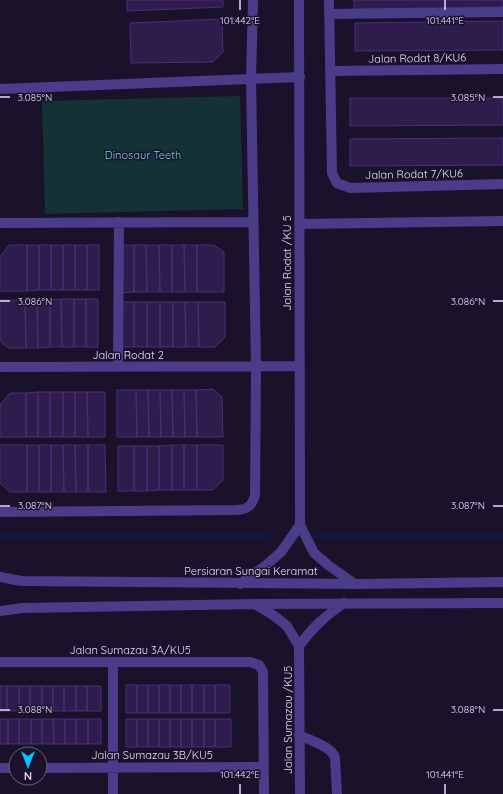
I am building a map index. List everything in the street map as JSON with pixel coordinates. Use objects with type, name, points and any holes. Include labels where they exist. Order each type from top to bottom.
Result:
[{"type":"street","points":[[0,512],[247,509],[253,504],[256,495],[256,366],[251,79],[253,0]]},
{"type":"street","name":"Jalan Rodat /KU 5","points":[[299,0],[300,525]]},
{"type":"street","points":[[329,0],[330,71]]},
{"type":"street","points":[[330,14],[503,12]]},
{"type":"street","name":"Jalan Rodat 8/KU6","points":[[330,71],[503,69]]},
{"type":"street","name":"Jalan Rodat 7/KU6","points":[[330,71],[332,172],[337,183],[350,188],[503,184]]},
{"type":"street","points":[[0,88],[300,77]]},
{"type":"street","points":[[299,224],[503,221]]},
{"type":"street","points":[[0,222],[253,222]]},
{"type":"street","points":[[118,367],[119,222]]},
{"type":"street","name":"Jalan Rodat 2","points":[[0,367],[299,366]]},
{"type":"street","points":[[240,584],[281,552],[300,525],[314,553],[355,584]]},
{"type":"street","name":"Persiaran Sungai Keramat","points":[[0,577],[21,581],[240,584],[503,582]]},
{"type":"street","points":[[0,581],[21,581]]},
{"type":"street","points":[[0,607],[21,608],[344,603],[503,603]]},
{"type":"street","points":[[255,604],[287,626],[299,646],[312,628],[344,603]]},
{"type":"street","points":[[0,611],[21,608]]},
{"type":"street","name":"Jalan Sumazau /KU5","points":[[299,646],[300,794]]},
{"type":"street","name":"Jalan Sumazau 3A/KU5","points":[[0,662],[250,662],[258,665],[263,672],[264,767]]},
{"type":"street","points":[[113,662],[113,794]]},
{"type":"street","points":[[299,736],[326,748],[334,754],[337,794]]},
{"type":"street","points":[[264,767],[264,794]]},
{"type":"street","name":"Jalan Sumazau 3B/KU5","points":[[48,768],[264,767]]},
{"type":"green space","name":"Dinosaur Teeth","points":[[240,96],[243,209],[45,214],[42,101]]},
{"type":"building","points":[[127,0],[223,0],[223,7],[127,11]]},
{"type":"building","points":[[354,0],[503,0],[503,7],[354,9]]},
{"type":"building","points":[[222,19],[223,52],[213,62],[131,63],[130,23]]},
{"type":"building","points":[[503,21],[503,50],[355,51],[355,23]]},
{"type":"building","points":[[350,98],[503,98],[503,125],[350,126]]},
{"type":"building","points":[[503,138],[503,165],[350,166],[350,139]]},
{"type":"building","points":[[9,245],[27,245],[27,291],[0,291],[0,257]]},
{"type":"building","points":[[27,245],[39,245],[39,290],[27,291]]},
{"type":"building","points":[[39,245],[51,245],[51,290],[39,290]]},
{"type":"building","points":[[51,245],[63,245],[63,290],[51,290]]},
{"type":"building","points":[[63,245],[75,245],[75,290],[63,290]]},
{"type":"building","points":[[75,245],[87,245],[87,290],[75,290]]},
{"type":"building","points":[[87,245],[99,245],[99,290],[87,290]]},
{"type":"building","points":[[121,245],[134,245],[134,292],[122,293]]},
{"type":"building","points":[[134,245],[146,245],[147,292],[134,292]]},
{"type":"building","points":[[146,245],[159,245],[160,292],[147,292]]},
{"type":"building","points":[[159,245],[172,245],[172,292],[160,292]]},
{"type":"building","points":[[172,245],[184,245],[185,292],[172,292]]},
{"type":"building","points":[[184,245],[197,245],[197,292],[185,292]]},
{"type":"building","points":[[197,245],[214,245],[224,252],[224,292],[197,292]]},
{"type":"building","points":[[61,299],[62,347],[50,347],[50,300]]},
{"type":"building","points":[[61,299],[74,299],[74,347],[62,347]]},
{"type":"building","points":[[74,299],[86,299],[86,347],[74,347]]},
{"type":"building","points":[[86,299],[98,299],[98,347],[86,347]]},
{"type":"building","points":[[0,300],[25,300],[26,348],[8,348],[0,341]]},
{"type":"building","points":[[25,300],[37,300],[38,348],[26,348]]},
{"type":"building","points":[[37,300],[50,300],[50,347],[38,348]]},
{"type":"building","points":[[121,302],[134,302],[134,347],[121,347]]},
{"type":"building","points":[[134,302],[147,302],[147,347],[134,347]]},
{"type":"building","points":[[147,302],[160,302],[160,347],[147,347]]},
{"type":"building","points":[[160,302],[173,302],[173,347],[160,347]]},
{"type":"building","points":[[173,302],[185,302],[186,347],[173,347]]},
{"type":"building","points":[[185,302],[198,302],[199,347],[186,347]]},
{"type":"building","points":[[198,302],[225,302],[225,337],[215,347],[199,347]]},
{"type":"building","points":[[213,389],[222,397],[223,437],[197,437],[196,390]]},
{"type":"building","points":[[117,390],[136,390],[137,437],[117,437]]},
{"type":"building","points":[[136,390],[148,390],[149,437],[137,437]]},
{"type":"building","points":[[148,390],[160,390],[161,437],[149,437]]},
{"type":"building","points":[[160,390],[172,390],[173,437],[161,437]]},
{"type":"building","points":[[172,390],[184,390],[185,437],[173,437]]},
{"type":"building","points":[[184,390],[196,390],[197,437],[185,437]]},
{"type":"building","points":[[38,392],[38,437],[26,437],[26,393]]},
{"type":"building","points":[[38,392],[50,392],[50,437],[38,437]]},
{"type":"building","points":[[50,392],[63,392],[63,437],[50,437]]},
{"type":"building","points":[[63,392],[75,392],[75,437],[63,437]]},
{"type":"building","points":[[75,392],[87,392],[88,437],[75,437]]},
{"type":"building","points":[[87,392],[105,392],[105,437],[88,437]]},
{"type":"building","points":[[10,393],[26,393],[26,437],[0,437],[0,405]]},
{"type":"building","points":[[0,445],[27,445],[27,492],[10,492],[0,483]]},
{"type":"building","points":[[27,445],[39,445],[39,492],[27,492]]},
{"type":"building","points":[[39,445],[51,445],[51,492],[39,492]]},
{"type":"building","points":[[51,445],[63,445],[64,492],[51,492]]},
{"type":"building","points":[[63,445],[75,445],[76,492],[64,492]]},
{"type":"building","points":[[75,445],[88,445],[88,492],[76,492]]},
{"type":"building","points":[[88,445],[105,445],[106,492],[88,492]]},
{"type":"building","points":[[172,445],[172,490],[159,490],[159,446]]},
{"type":"building","points":[[172,445],[184,445],[184,490],[172,490]]},
{"type":"building","points":[[184,445],[197,445],[197,490],[184,490]]},
{"type":"building","points":[[197,445],[223,445],[223,480],[213,490],[197,490]]},
{"type":"building","points":[[118,446],[134,446],[134,491],[118,491]]},
{"type":"building","points":[[134,446],[147,446],[147,491],[134,491]]},
{"type":"building","points":[[147,446],[159,446],[159,490],[147,491]]},
{"type":"building","points":[[126,685],[137,685],[137,713],[126,713]]},
{"type":"building","points":[[137,685],[148,685],[148,713],[137,713]]},
{"type":"building","points":[[148,685],[159,685],[159,713],[148,713]]},
{"type":"building","points":[[159,685],[170,685],[170,713],[159,713]]},
{"type":"building","points":[[170,685],[181,685],[181,713],[170,713]]},
{"type":"building","points":[[181,685],[192,685],[192,713],[181,713]]},
{"type":"building","points":[[192,685],[204,685],[204,713],[192,713]]},
{"type":"building","points":[[204,685],[215,685],[215,713],[204,713]]},
{"type":"building","points":[[215,685],[230,685],[230,713],[215,713]]},
{"type":"building","points":[[0,686],[7,686],[7,711],[0,711]]},
{"type":"building","points":[[7,686],[19,686],[19,711],[7,711]]},
{"type":"building","points":[[19,686],[30,686],[30,711],[19,711]]},
{"type":"building","points":[[30,686],[42,686],[42,711],[30,711]]},
{"type":"building","points":[[42,686],[53,686],[53,711],[42,711]]},
{"type":"building","points":[[53,686],[64,686],[64,711],[53,711]]},
{"type":"building","points":[[64,686],[76,686],[76,711],[64,711]]},
{"type":"building","points":[[76,686],[87,686],[87,711],[76,711]]},
{"type":"building","points":[[87,686],[101,686],[101,711],[87,711]]},
{"type":"building","points":[[0,719],[8,719],[8,744],[0,744]]},
{"type":"building","points":[[8,719],[19,719],[19,744],[8,744]]},
{"type":"building","points":[[19,719],[31,719],[31,744],[19,744]]},
{"type":"building","points":[[31,719],[42,719],[42,744],[31,744]]},
{"type":"building","points":[[42,719],[53,719],[54,744],[42,744]]},
{"type":"building","points":[[53,719],[65,719],[65,744],[54,744]]},
{"type":"building","points":[[65,719],[76,719],[76,744],[65,744]]},
{"type":"building","points":[[76,719],[88,719],[88,744],[76,744]]},
{"type":"building","points":[[88,719],[101,719],[101,744],[88,744]]},
{"type":"building","points":[[126,719],[137,719],[137,747],[126,747]]},
{"type":"building","points":[[137,719],[148,719],[148,747],[137,747]]},
{"type":"building","points":[[148,719],[159,719],[159,747],[148,747]]},
{"type":"building","points":[[159,719],[170,719],[170,747],[159,747]]},
{"type":"building","points":[[170,719],[181,719],[181,747],[170,747]]},
{"type":"building","points":[[181,719],[192,719],[192,747],[181,747]]},
{"type":"building","points":[[192,719],[204,719],[204,747],[192,747]]},
{"type":"building","points":[[204,719],[215,719],[215,747],[204,747]]},
{"type":"building","points":[[215,719],[231,719],[231,747],[215,747]]},
{"type":"waterway","points":[[0,536],[270,536]]},
{"type":"waterway","points":[[314,536],[503,536]]}]
